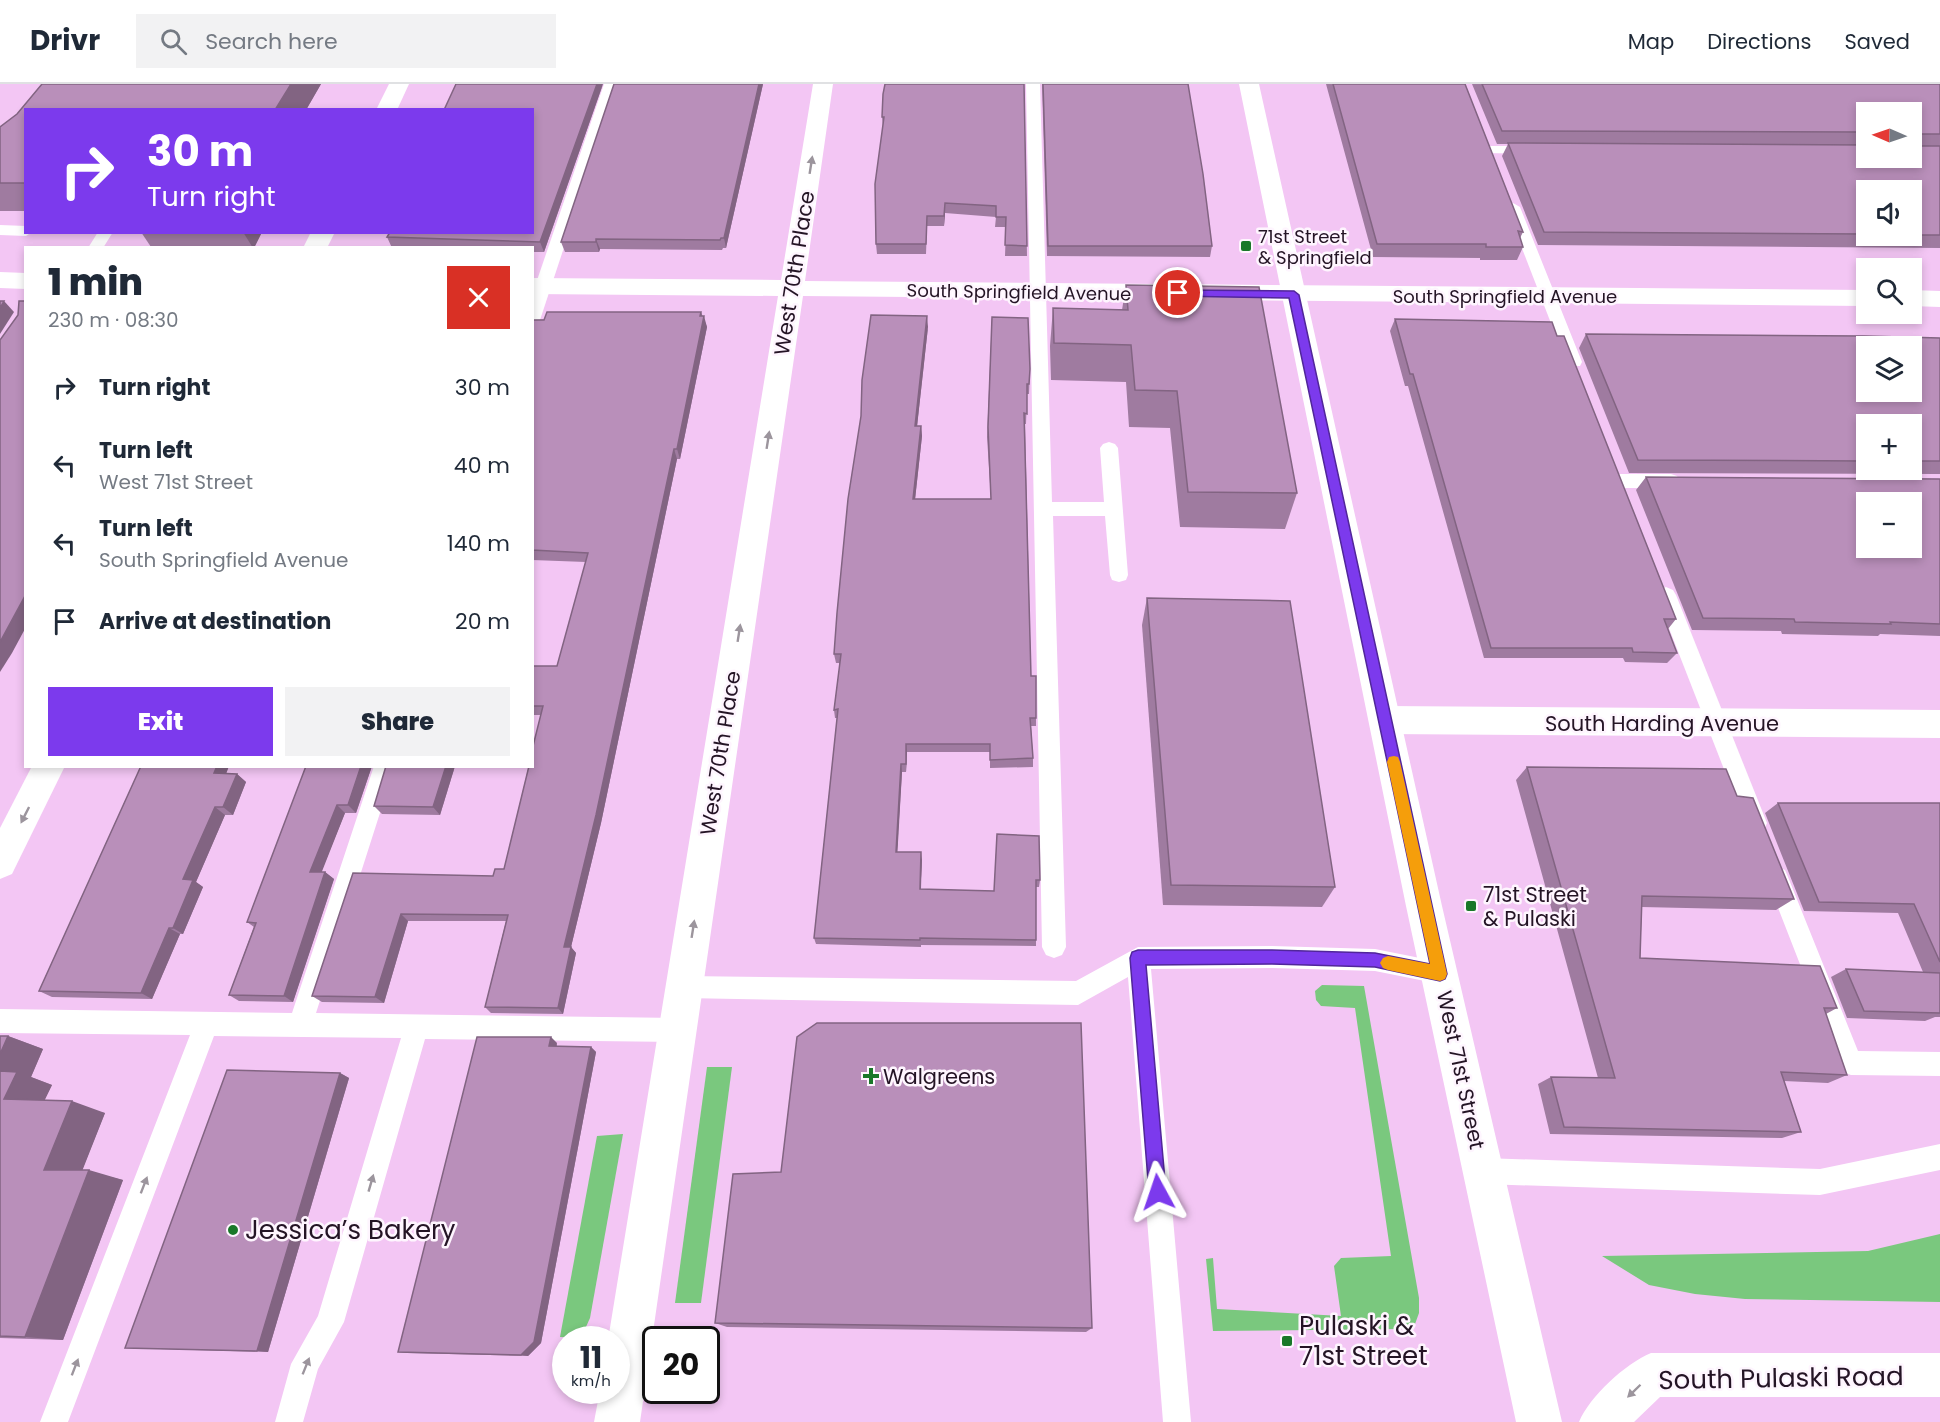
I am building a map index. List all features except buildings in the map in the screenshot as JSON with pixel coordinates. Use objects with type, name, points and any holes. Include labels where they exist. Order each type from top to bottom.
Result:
[{"type":"street","points":[[387,108],[399,84]]},
{"type":"street","name":"West 70th Place","points":[[617,1422],[823,84]]},
{"type":"street","name":"West 71st Street","points":[[1249,84],[1384,720],[1539,1422]]},
{"type":"street","points":[[0,280],[24,281]]},
{"type":"street","name":"South Springfield Avenue","points":[[538,286],[1294,295],[1856,298]]},
{"type":"street","points":[[1922,298],[1940,298]]},
{"type":"street","name":"South Harding Avenue","points":[[1384,720],[1940,724]]},
{"type":"street","points":[[0,862],[48,768]]},
{"type":"street","name":"South Pulaski Road","points":[[1602,1422],[1651,1375],[1940,1375]]},
{"type":"lane","points":[[534,309],[538,286],[611,84]]},
{"type":"lane","points":[[1033,84],[1054,947]]},
{"type":"lane","points":[[1481,128],[1498,171]]},
{"type":"lane","points":[[1490,150],[1548,150]]},
{"type":"lane","points":[[1507,192],[1579,375]]},
{"type":"lane","points":[[0,230],[24,231]]},
{"type":"lane","points":[[1109,448],[1119,575]]},
{"type":"lane","points":[[1612,460],[1629,502]]},
{"type":"lane","points":[[1620,481],[1692,481]]},
{"type":"lane","points":[[1043,509],[1113,509]]},
{"type":"lane","points":[[1659,577],[1851,1063],[1940,1064]]},
{"type":"lane","points":[[300,1025],[384,768]]},
{"type":"lane","points":[[684,987],[1078,993],[1138,958],[1272,957],[1375,960],[1440,974]]},
{"type":"lane","points":[[1138,958],[1177,1422]]},
{"type":"lane","points":[[0,1021],[678,1030]]},
{"type":"lane","points":[[54,1422],[206,1024]]},
{"type":"lane","points":[[289,1422],[305,1364],[330,1322],[417,1026]]},
{"type":"lane","points":[[1483,1171],[1820,1182],[1940,1157]]},
{"type":"green space","points":[[1322,985],[1364,986],[1419,1298],[1419,1313],[1415,1324],[1402,1329],[1213,1331],[1206,1259],[1213,1258],[1217,1309],[1341,1316],[1334,1266],[1341,1258],[1391,1256],[1355,1008],[1321,1006],[1316,1000],[1315,991]]},
{"type":"green space","points":[[707,1067],[732,1067],[701,1303],[675,1303]]},
{"type":"green space","points":[[623,1134],[590,1318],[586,1326],[562,1326],[597,1136]]},
{"type":"green space","points":[[1940,1234],[1940,1302],[1745,1299],[1695,1294],[1649,1285],[1602,1256],[1868,1251]]},
{"type":"slow traffic","points":[[1388,963],[1440,974],[1394,762]]},
{"type":"place","name":"71st Street & Springfield","points":[[1246,246]]},
{"type":"place","name":"71st Street & Pulaski","points":[[1471,906]]},
{"type":"place","name":"Walgreens","points":[[871,1076]]},
{"type":"place","name":"Jessica’s Bakery","points":[[233,1230]]},
{"type":"place","name":"Pulaski & 71st Street","points":[[1287,1341]]},
{"type":"route","points":[[1158,1192],[1138,958],[1272,957],[1375,960],[1440,974],[1294,295],[1178,293]]}]
